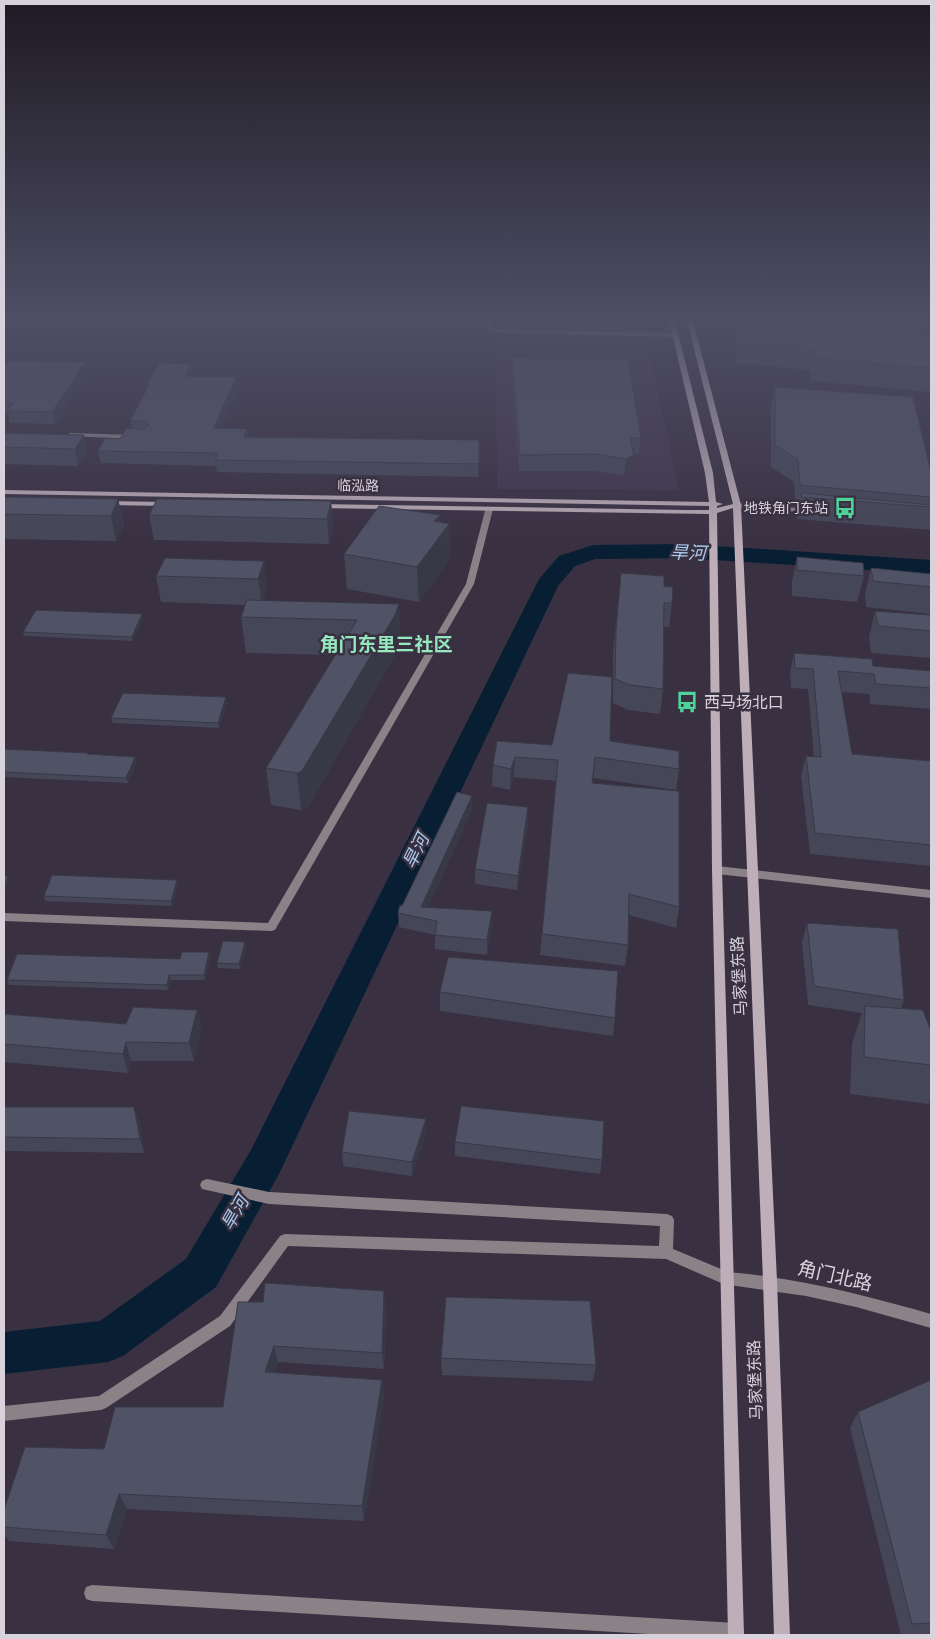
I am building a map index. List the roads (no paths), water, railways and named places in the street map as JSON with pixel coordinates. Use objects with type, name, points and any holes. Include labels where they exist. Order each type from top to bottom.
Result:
[{"type":"main road","name":"马家堡东路","points":[[690,397],[709,473],[712,508],[717,870],[736,1633]]},
{"type":"main road","name":"马家堡东路","points":[[710,397],[738,505],[770,1281],[782,1635]]},
{"type":"main road","name":"临泓路","points":[[4,492],[712,508]]},
{"type":"main road","points":[[96,503],[175,504]]},
{"type":"main road","points":[[712,508],[738,505]]},
{"type":"main road","name":"临泓路","points":[[303,506],[489,509],[712,508]]},
{"type":"street","points":[[60,435],[146,437]]},
{"type":"street","points":[[738,505],[816,512]]},
{"type":"street","points":[[4,917],[271,927],[470,584],[489,509]]},
{"type":"street","points":[[717,870],[931,894]]},
{"type":"street","points":[[207,1185],[269,1198],[667,1220],[666,1253]]},
{"type":"street","points":[[4,1414],[101,1403],[225,1321],[285,1240],[666,1253],[728,1279]]},
{"type":"street","name":"角门北路","points":[[728,1279],[770,1281],[829,1292],[931,1321]]},
{"type":"street","points":[[92,1593],[736,1633]]},
{"type":"waterway","name":"旱河","points":[[4,1353],[108,1341],[201,1273],[265,1162],[547,584],[567,561],[593,552],[685,551],[931,567]]},
{"type":"place","name":"地铁角门东站","points":[[845,508]]},
{"type":"place","name":"西马场北口","points":[[687,702]]},
{"type":"district","name":"角门东里三社区","points":[[386,644]]}]
